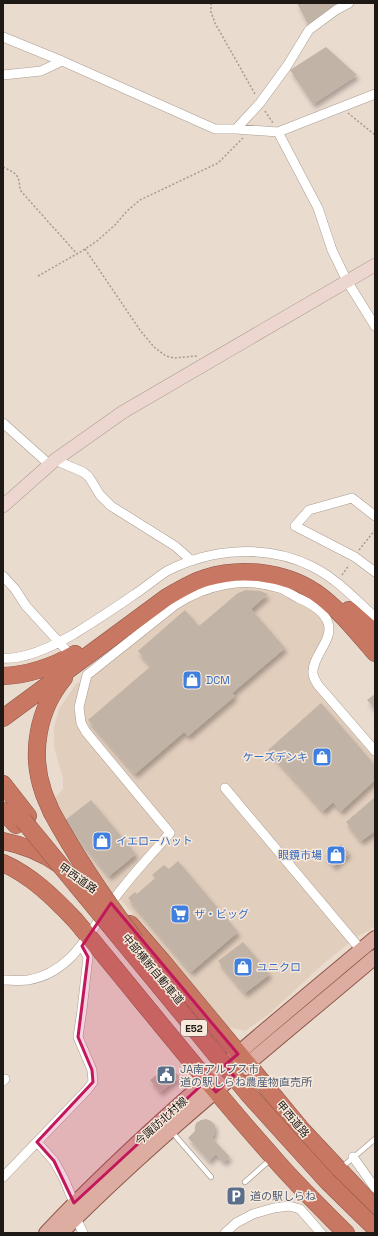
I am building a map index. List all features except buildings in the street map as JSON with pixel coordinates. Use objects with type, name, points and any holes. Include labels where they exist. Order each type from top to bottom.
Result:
[{"type":"highway","points":[[260,1097],[226,1049],[146,954],[114,911],[65,836],[51,811],[43,791],[38,772],[36,752],[38,733],[43,714],[52,696],[78,662],[157,594],[183,578],[202,570],[236,563],[254,563],[271,565],[288,570],[304,576],[329,592],[375,633]]},
{"type":"highway","points":[[3,718],[167,597],[187,585],[204,578],[221,574],[238,572],[269,574],[301,584],[315,592],[341,615],[375,653]]},
{"type":"highway","points":[[3,676],[25,674],[58,663],[78,662]]},
{"type":"highway","points":[[3,707],[78,662]]},
{"type":"highway","name":"中部横断自動車道","points":[[3,784],[22,820],[154,971],[260,1097],[330,1175],[375,1219]]},
{"type":"highway","name":"中部横断自動車道","points":[[3,795],[250,1096],[322,1175],[375,1228]]},
{"type":"highway","points":[[3,811],[22,820]]},
{"type":"highway","name":"甲西道路","points":[[3,841],[22,846],[57,862],[111,903],[302,1130],[375,1208]]},
{"type":"highway","points":[[3,863],[24,875],[59,903],[85,941],[211,1086],[273,1157],[346,1233]]},
{"type":"main road","name":"今諏訪北村線","points":[[243,1059],[360,950],[375,938]]},
{"type":"main road","name":"今諏訪北村線","points":[[46,1233],[118,1160],[166,1125],[243,1059],[375,957]]},
{"type":"main road","name":"今諏訪北村線","points":[[61,1233],[125,1170],[166,1125]]},
{"type":"street","points":[[236,129],[260,103],[287,66],[309,30],[348,3]]},
{"type":"street","points":[[3,37],[62,61],[205,126],[215,129],[278,132],[375,94]]},
{"type":"street","points":[[3,74],[41,71],[62,61]]},
{"type":"street","points":[[278,132],[318,208],[332,250],[347,281],[375,326]]},
{"type":"street","points":[[3,506],[52,463],[123,412],[375,265]]},
{"type":"street","points":[[3,422],[52,463],[83,472],[89,477],[100,495],[111,506],[175,546],[192,561]]},
{"type":"street","points":[[374,571],[355,557],[295,526],[309,510],[352,498],[375,516]]},
{"type":"street","points":[[3,658],[27,655],[60,642],[102,617],[167,572],[192,561],[218,553],[245,551],[268,553],[294,559],[314,567],[330,578],[375,616]]},
{"type":"street","points":[[3,576],[15,589],[26,606],[78,662],[79,707],[81,723],[86,732],[170,833],[127,882],[73,956],[60,967],[45,975],[27,980],[3,980]]},
{"type":"street","points":[[78,662],[188,596],[201,590],[216,586],[258,582],[280,588],[308,602],[318,609],[324,616],[328,623],[329,632],[314,665],[314,678],[318,685],[375,751]]},
{"type":"street","points":[[225,788],[360,950]]},
{"type":"street","points":[[3,1177],[93,1082],[92,1070],[78,1038],[88,957],[85,941]]},
{"type":"street","points":[[37,1142],[54,1161],[64,1179],[74,1203],[76,1218],[83,1233]]},
{"type":"street","points":[[353,1157],[375,1188]]},
{"type":"street","points":[[225,1233],[236,1223],[253,1214],[274,1208],[289,1206],[300,1209],[321,1233]]},
{"type":"lane","points":[[166,1125],[212,1177]]},
{"type":"lane","points":[[338,1170],[375,1139]]},
{"type":"lane","points":[[245,1182],[273,1157]]},
{"type":"path","points":[[211,3],[211,12],[215,23],[278,132]]},
{"type":"path","points":[[341,107],[375,135]]},
{"type":"path","points":[[38,276],[97,241],[140,200],[218,163],[250,130]]},
{"type":"path","points":[[3,167],[14,172],[19,178],[20,190],[77,254]]},
{"type":"path","points":[[85,249],[140,330],[154,347],[166,356],[174,358],[199,356],[209,361]]},
{"type":"highlighted area","points":[[111,903],[238,1054],[225,1065],[234,1076],[216,1092],[206,1081],[74,1203],[54,1161],[37,1142],[93,1082],[92,1070],[78,1037],[88,957],[82,946]]},
{"type":"shaded area","points":[[252,586],[265,588],[312,608],[321,617],[325,624],[325,636],[309,668],[331,707],[375,758],[375,925],[370,930],[358,936],[322,965],[269,1014],[245,1031],[228,1027],[121,900],[106,893],[51,802],[63,789],[63,779],[54,747],[54,727],[59,709],[76,684],[95,674],[178,608],[203,594],[219,589]]},
{"type":"place","name":"DCM","points":[[192,680]]},
{"type":"place","name":"ケーズデンキ","points":[[322,757]]},
{"type":"place","name":"イエローハット","points":[[102,841]]},
{"type":"place","name":"眼鏡市場","points":[[336,855]]},
{"type":"place","name":"ザ・ビッグ","points":[[180,914]]},
{"type":"place","name":"ユニクロ","points":[[243,967]]},
{"type":"place","name":"JA南アルプス市 道の駅しらね農産物直売所","points":[[166,1075]]},
{"type":"place","name":"道の駅しらね","points":[[236,1196]]}]
